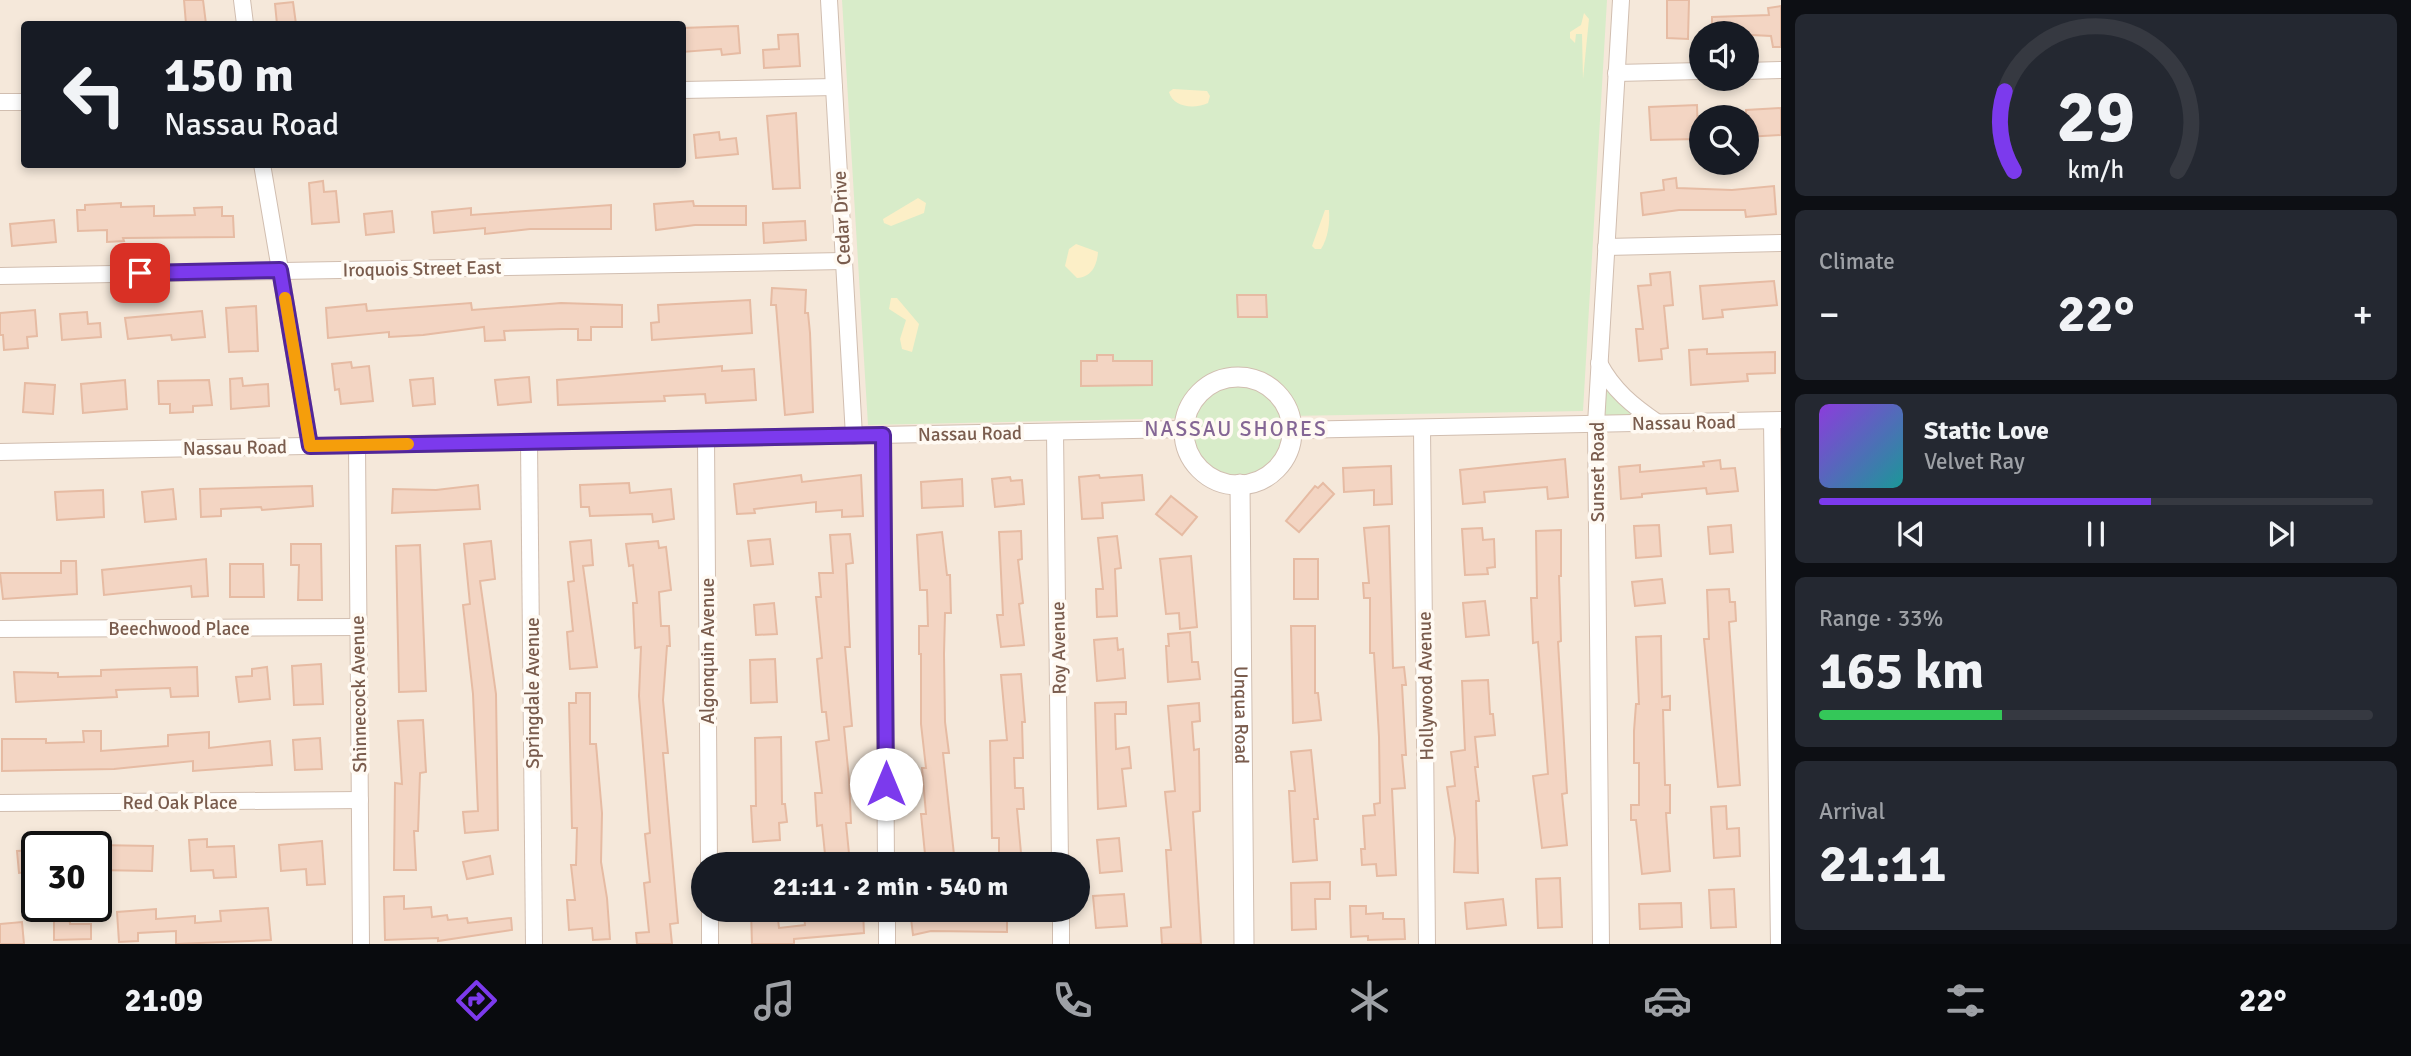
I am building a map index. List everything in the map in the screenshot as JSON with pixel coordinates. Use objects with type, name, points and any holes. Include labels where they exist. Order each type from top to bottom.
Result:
[{"type":"street","points":[[242,0],[245,21]]},
{"type":"street","name":"Cedar Drive","points":[[829,0],[854,436]]},
{"type":"street","name":"Sunset Road","points":[[1601,944],[1595,424],[1620,0]]},
{"type":"street","points":[[1759,71],[1781,70]]},
{"type":"street","points":[[1616,73],[1689,71]]},
{"type":"street","points":[[686,89],[834,87]]},
{"type":"street","points":[[0,102],[21,102]]},
{"type":"street","points":[[263,168],[310,446]]},
{"type":"street","points":[[1606,247],[1781,243]]},
{"type":"street","name":"Iroquois Street East","points":[[0,276],[844,261]]},
{"type":"street","points":[[1599,363],[1609,382],[1622,396],[1658,423]]},
{"type":"street","points":[[1242,377],[1261,382],[1278,394],[1288,411],[1292,430],[1288,450],[1277,468],[1260,480],[1240,484],[1212,478],[1197,465],[1188,448],[1185,429],[1188,412],[1205,389],[1222,380],[1242,377]]},
{"type":"street","points":[[1777,421],[1779,944]]},
{"type":"street","name":"Nassau Road","points":[[1292,430],[1777,421]]},
{"type":"street","name":"Hollywood Avenue","points":[[1422,428],[1427,944]]},
{"type":"street","name":"Nassau Road","points":[[0,452],[1185,429]]},
{"type":"street","name":"Roy Avenue","points":[[1055,432],[1060,852]]},
{"type":"street","points":[[883,435],[886,852]]},
{"type":"street","name":"Algonquin Avenue","points":[[706,438],[709,852]]},
{"type":"street","name":"Springdale Avenue","points":[[529,442],[534,944]]},
{"type":"street","name":"Shinnecock Avenue","points":[[357,445],[361,944]]},
{"type":"street","name":"Unqua Road","points":[[1240,484],[1244,944]]},
{"type":"street","name":"Beechwood Place","points":[[0,629],[358,627]]},
{"type":"street","name":"Red Oak Place","points":[[0,803],[359,800]]},
{"type":"street","points":[[709,922],[710,944]]},
{"type":"street","points":[[887,922],[887,944]]},
{"type":"street","points":[[1061,922],[1061,944]]},
{"type":"shaded area","points":[[0,0],[1781,0],[1781,944],[0,944]]},
{"type":"green space","points":[[842,0],[1607,0],[1583,411],[1288,416],[1287,444],[1276,464],[1259,477],[1239,481],[1218,477],[1201,465],[1190,446],[1188,418],[868,425]]},
{"type":"green space","points":[[1601,369],[1653,421],[1597,422]]},
{"type":"sand","points":[[1584,13],[1589,19],[1583,79],[1582,34],[1576,34],[1575,43],[1570,38],[1570,32],[1581,25]]},
{"type":"sand","points":[[1173,89],[1207,91],[1210,96],[1208,103],[1197,106],[1180,104],[1171,97],[1169,92]]},
{"type":"sand","points":[[918,198],[926,203],[924,213],[891,226],[884,223],[883,219]]},
{"type":"sand","points":[[1325,210],[1329,210],[1327,235],[1321,249],[1315,249],[1312,246]]},
{"type":"sand","points":[[1076,244],[1098,252],[1093,270],[1077,278],[1065,266],[1069,249]]},
{"type":"sand","points":[[891,298],[897,298],[919,324],[912,352],[902,349],[900,339],[906,320],[889,309]]},
{"type":"building","points":[[184,0],[203,0],[206,21],[186,21]]},
{"type":"building","points":[[1667,0],[1689,0],[1688,39],[1667,38]]},
{"type":"building","points":[[293,2],[296,21],[277,21],[275,4]]},
{"type":"building","points":[[1781,6],[1781,47],[1773,47],[1771,36],[1759,35],[1759,21],[1712,21],[1712,17],[1769,15],[1768,8]]},
{"type":"building","points":[[738,26],[740,53],[722,55],[721,49],[686,52],[686,28]]},
{"type":"building","points":[[798,34],[800,66],[764,68],[763,50],[779,49],[778,35]]},
{"type":"building","points":[[1689,105],[1689,139],[1651,140],[1649,107]]},
{"type":"building","points":[[1781,108],[1781,135],[1759,136],[1759,109]]},
{"type":"building","points":[[796,113],[800,188],[773,189],[767,116]]},
{"type":"building","points":[[719,132],[720,140],[736,138],[738,154],[696,158],[694,135]]},
{"type":"building","points":[[1676,178],[1677,188],[1732,190],[1774,186],[1776,214],[1746,217],[1745,210],[1679,210],[1643,215],[1641,193],[1664,190],[1663,180]]},
{"type":"building","points":[[323,181],[324,192],[336,191],[339,222],[312,224],[309,183]]},
{"type":"building","points":[[693,201],[694,206],[746,206],[746,225],[695,225],[656,230],[654,204]]},
{"type":"building","points":[[121,203],[121,207],[154,206],[154,216],[195,215],[194,208],[222,207],[222,216],[233,216],[234,237],[123,238],[124,241],[107,242],[107,230],[78,231],[77,210],[85,210],[85,205]]},
{"type":"building","points":[[611,205],[611,229],[530,229],[485,234],[485,228],[434,233],[432,212],[471,208],[471,215]]},
{"type":"building","points":[[392,211],[394,232],[366,235],[364,214]]},
{"type":"building","points":[[54,220],[56,242],[12,246],[10,224]]},
{"type":"building","points":[[805,221],[806,240],[764,243],[763,223]]},
{"type":"building","points":[[1670,272],[1673,305],[1664,306],[1668,348],[1661,349],[1662,359],[1639,361],[1636,329],[1643,329],[1638,286],[1651,285],[1650,274]]},
{"type":"building","points":[[1774,281],[1777,305],[1722,310],[1723,317],[1703,319],[1700,286]]},
{"type":"building","points":[[772,288],[806,290],[805,313],[808,313],[810,333],[813,412],[785,415],[776,305],[771,305]]},
{"type":"building","points":[[1237,295],[1266,295],[1267,317],[1238,317]]},
{"type":"building","points":[[750,300],[752,333],[652,340],[651,323],[659,322],[658,305]]},
{"type":"building","points":[[471,303],[472,310],[561,303],[622,305],[622,327],[591,327],[591,340],[578,340],[578,329],[562,329],[504,331],[505,340],[485,341],[484,327],[423,335],[389,337],[389,332],[328,338],[326,308],[366,304],[367,311]]},
{"type":"building","points":[[256,306],[258,351],[229,352],[226,308]]},
{"type":"building","points":[[35,310],[37,336],[27,337],[28,348],[4,350],[3,335],[0,335],[0,313]]},
{"type":"building","points":[[202,311],[205,337],[172,340],[171,335],[128,339],[125,318]]},
{"type":"building","points":[[87,312],[88,324],[100,323],[101,337],[62,340],[60,314]]},
{"type":"building","points":[[1707,349],[1707,354],[1775,352],[1775,373],[1747,374],[1748,381],[1691,385],[1689,350]]},
{"type":"building","points":[[1097,355],[1113,355],[1113,361],[1152,361],[1152,385],[1081,386],[1081,361],[1097,361]]},
{"type":"building","points":[[351,362],[352,368],[369,366],[373,401],[341,404],[339,389],[335,390],[332,364]]},
{"type":"building","points":[[722,366],[722,371],[754,369],[756,400],[706,403],[705,394],[664,396],[665,401],[558,405],[557,380]]},
{"type":"building","points":[[529,377],[531,402],[498,405],[495,380]]},
{"type":"building","points":[[242,378],[243,386],[268,384],[269,406],[231,409],[230,379]]},
{"type":"building","points":[[433,378],[435,404],[413,406],[410,380]]},
{"type":"building","points":[[125,380],[127,409],[83,413],[81,384]]},
{"type":"building","points":[[209,380],[212,405],[193,406],[193,412],[170,413],[170,404],[159,404],[158,381]]},
{"type":"building","points":[[25,383],[55,385],[53,414],[23,412]]},
{"type":"building","points":[[1565,459],[1568,497],[1548,499],[1547,487],[1484,492],[1485,502],[1463,504],[1460,470]]},
{"type":"building","points":[[1720,460],[1721,469],[1735,468],[1738,491],[1707,494],[1706,488],[1642,494],[1642,497],[1621,499],[1619,467],[1640,465],[1640,472],[1704,466],[1703,462]]},
{"type":"building","points":[[1391,466],[1392,504],[1374,505],[1374,490],[1344,492],[1343,468]]},
{"type":"building","points":[[801,475],[802,482],[861,475],[863,516],[842,517],[842,510],[816,512],[816,502],[754,509],[755,513],[737,514],[734,484]]},
{"type":"building","points":[[1099,475],[1100,478],[1142,475],[1144,500],[1102,503],[1103,518],[1082,519],[1079,477]]},
{"type":"building","points":[[1010,477],[1011,481],[1022,480],[1024,504],[995,507],[992,479]]},
{"type":"building","points":[[962,479],[963,506],[922,508],[921,482]]},
{"type":"building","points":[[629,483],[630,493],[671,489],[674,519],[653,522],[652,514],[590,516],[589,507],[581,507],[580,485]]},
{"type":"building","points":[[1323,483],[1334,494],[1299,532],[1286,521],[1315,486],[1318,488]]},
{"type":"building","points":[[478,485],[480,509],[392,513],[393,489],[436,490]]},
{"type":"building","points":[[312,486],[313,506],[262,510],[261,507],[221,509],[221,516],[201,517],[200,489]]},
{"type":"building","points":[[173,489],[176,519],[145,522],[142,492]]},
{"type":"building","points":[[103,490],[104,517],[57,520],[55,492]]},
{"type":"building","points":[[1171,496],[1197,517],[1182,535],[1156,514]]},
{"type":"building","points":[[1659,525],[1661,556],[1636,558],[1634,526]]},
{"type":"building","points":[[1731,525],[1733,552],[1710,554],[1708,527]]},
{"type":"building","points":[[1389,526],[1393,668],[1404,667],[1406,685],[1402,685],[1405,788],[1392,789],[1396,875],[1377,876],[1376,864],[1362,865],[1361,849],[1365,849],[1363,816],[1375,815],[1374,804],[1380,803],[1374,653],[1370,653],[1370,598],[1364,598],[1363,583],[1369,583],[1364,528]]},
{"type":"building","points":[[1482,528],[1483,540],[1494,539],[1495,567],[1487,568],[1488,574],[1465,575],[1462,529]]},
{"type":"building","points":[[1561,530],[1561,641],[1558,642],[1567,793],[1562,794],[1567,845],[1542,848],[1533,776],[1548,774],[1538,642],[1533,643],[1531,598],[1537,598],[1536,531]]},
{"type":"building","points":[[1021,531],[1022,559],[1018,560],[1023,603],[1019,604],[1024,645],[1001,647],[997,615],[1003,615],[999,532]]},
{"type":"building","points":[[942,532],[947,575],[950,575],[951,613],[945,613],[944,654],[945,722],[949,753],[943,753],[954,852],[925,852],[921,814],[926,814],[922,768],[926,768],[921,724],[919,626],[928,626],[927,590],[920,590],[917,535]]},
{"type":"building","points":[[850,534],[853,563],[846,564],[850,647],[845,647],[852,726],[844,727],[851,823],[846,823],[849,852],[825,852],[822,825],[817,826],[815,793],[822,793],[816,742],[829,740],[826,712],[822,712],[817,659],[822,658],[816,597],[821,597],[819,573],[833,573],[830,535]]},
{"type":"building","points":[[1117,536],[1121,568],[1115,569],[1117,616],[1097,617],[1096,589],[1103,589],[1098,538]]},
{"type":"building","points":[[770,539],[773,564],[751,566],[748,541]]},
{"type":"building","points":[[591,540],[593,565],[583,566],[597,667],[570,669],[567,632],[573,631],[568,582],[574,581],[570,542]]},
{"type":"building","points":[[491,541],[495,579],[480,581],[496,694],[498,830],[465,833],[463,812],[478,811],[473,694],[463,605],[470,604],[464,544]]},
{"type":"building","points":[[658,541],[659,548],[666,547],[671,590],[659,592],[661,626],[669,626],[670,646],[667,646],[663,700],[668,753],[663,753],[678,923],[670,924],[672,944],[637,944],[636,933],[649,932],[644,883],[650,882],[645,834],[650,833],[639,696],[641,647],[635,648],[633,603],[637,603],[633,565],[629,566],[626,544]]},
{"type":"building","points":[[291,544],[321,544],[322,600],[298,600],[299,565],[291,565]]},
{"type":"building","points":[[420,545],[426,691],[399,692],[396,546]]},
{"type":"building","points":[[1191,556],[1197,627],[1180,629],[1179,613],[1166,614],[1160,559]]},
{"type":"building","points":[[206,559],[208,596],[192,597],[191,586],[104,595],[102,570]]},
{"type":"building","points":[[1294,559],[1318,559],[1318,599],[1294,599]]},
{"type":"building","points":[[61,561],[76,561],[77,594],[3,599],[0,573],[61,573]]},
{"type":"building","points":[[230,564],[263,564],[264,597],[230,597]]},
{"type":"building","points":[[1662,579],[1665,603],[1635,606],[1632,582]]},
{"type":"building","points":[[1729,589],[1730,602],[1735,602],[1736,621],[1729,622],[1740,785],[1718,787],[1704,639],[1709,639],[1707,590]]},
{"type":"building","points":[[1485,601],[1489,635],[1466,637],[1463,603]]},
{"type":"building","points":[[774,603],[777,634],[756,635],[754,605]]},
{"type":"building","points":[[1291,626],[1315,626],[1315,693],[1318,693],[1321,720],[1293,723]]},
{"type":"building","points":[[1190,632],[1192,662],[1198,662],[1200,679],[1168,682],[1168,634]]},
{"type":"building","points":[[1661,636],[1662,697],[1670,696],[1670,710],[1663,710],[1665,785],[1670,785],[1670,813],[1666,813],[1670,871],[1642,874],[1636,820],[1631,820],[1631,805],[1639,805],[1639,763],[1634,763],[1636,704],[1639,704],[1636,637]]},
{"type":"building","points":[[1117,638],[1118,650],[1123,649],[1125,678],[1097,681],[1094,640]]},
{"type":"building","points":[[775,659],[777,702],[751,703],[750,660]]},
{"type":"building","points":[[321,664],[323,704],[294,705],[292,666]]},
{"type":"building","points":[[197,667],[198,696],[171,697],[170,688],[116,690],[117,697],[16,702],[14,672],[58,673],[58,677],[101,676],[101,670]]},
{"type":"building","points":[[267,667],[270,699],[239,702],[236,677],[252,676],[252,669]]},
{"type":"building","points":[[1021,674],[1025,722],[1022,722],[1023,758],[1014,758],[1015,788],[1023,788],[1024,809],[1017,809],[1021,852],[999,852],[999,838],[992,838],[990,741],[1007,740],[1001,675]]},
{"type":"building","points":[[1488,680],[1490,714],[1493,714],[1495,735],[1475,737],[1479,801],[1476,801],[1478,873],[1454,872],[1455,838],[1447,787],[1455,786],[1451,752],[1465,750],[1462,681]]},
{"type":"building","points":[[576,693],[590,693],[590,744],[596,744],[602,813],[601,862],[610,939],[593,940],[592,928],[569,930],[567,900],[575,900],[571,865],[576,865],[577,828],[572,828],[569,703],[576,703]]},
{"type":"building","points":[[1126,702],[1126,714],[1115,714],[1116,749],[1129,747],[1131,768],[1122,769],[1126,806],[1098,809],[1095,703]]},
{"type":"building","points":[[1199,703],[1200,721],[1192,722],[1194,750],[1199,749],[1200,811],[1193,812],[1201,944],[1162,944],[1161,928],[1171,927],[1166,850],[1171,850],[1165,792],[1175,791],[1168,706]]},
{"type":"building","points":[[423,720],[426,772],[420,773],[418,831],[414,831],[416,870],[394,870],[395,783],[402,784],[398,721]]},
{"type":"building","points":[[83,731],[101,731],[101,751],[168,746],[168,735],[209,732],[209,748],[270,741],[272,765],[193,771],[193,761],[114,769],[2,771],[2,739],[46,739],[46,743],[84,742]]},
{"type":"building","points":[[781,737],[782,804],[785,804],[787,822],[779,823],[780,840],[753,842],[751,806],[756,806],[755,738]]},
{"type":"building","points":[[320,738],[322,769],[295,770],[293,740]]},
{"type":"building","points":[[1311,750],[1318,819],[1314,819],[1317,860],[1293,862],[1289,791],[1295,791],[1291,752]]},
{"type":"building","points":[[1726,806],[1727,829],[1739,828],[1740,856],[1714,858],[1711,807]]},
{"type":"building","points":[[1119,838],[1122,871],[1100,873],[1097,840]]},
{"type":"building","points":[[207,839],[207,847],[234,846],[236,877],[214,878],[213,870],[191,871],[189,840]]},
{"type":"building","points":[[322,841],[325,884],[307,885],[306,869],[281,871],[279,845]]},
{"type":"building","points":[[112,845],[153,846],[152,871],[112,870]]},
{"type":"building","points":[[17,851],[21,851],[21,873],[19,873]]},
{"type":"building","points":[[490,856],[493,874],[467,879],[463,862]]},
{"type":"building","points":[[1560,878],[1562,927],[1538,928],[1536,879]]},
{"type":"building","points":[[1330,882],[1330,899],[1315,899],[1316,929],[1292,930],[1291,883]]},
{"type":"building","points":[[1734,889],[1736,927],[1711,928],[1709,890]]},
{"type":"building","points":[[1124,894],[1127,926],[1096,928],[1093,896]]},
{"type":"building","points":[[404,896],[404,909],[431,907],[432,917],[447,915],[448,920],[467,918],[468,923],[511,918],[512,930],[438,941],[438,938],[385,940],[384,897]]},
{"type":"building","points":[[1503,899],[1506,925],[1467,929],[1465,903]]},
{"type":"building","points":[[1681,903],[1682,927],[1640,929],[1639,904]]},
{"type":"building","points":[[1350,906],[1366,906],[1366,914],[1383,913],[1383,919],[1404,919],[1405,939],[1368,940],[1368,936],[1351,937]]},
{"type":"building","points":[[268,908],[271,940],[176,944],[176,931],[138,933],[138,941],[119,942],[117,912],[156,909],[156,919],[195,916],[195,923],[221,921],[220,911]]},
{"type":"building","points":[[22,922],[24,944],[0,944],[0,924]]},
{"type":"building","points":[[54,922],[91,924],[91,939],[54,940]]},
{"type":"building","points":[[751,922],[778,922],[779,928],[805,925],[805,922],[864,922],[864,933],[794,939],[794,944],[752,944]]},
{"type":"building","points":[[911,922],[1007,922],[1007,932],[931,931],[913,935]]},
{"type":"slow traffic","points":[[285,298],[310,446],[408,444]]},
{"type":"district","name":"NASSAU SHORES","points":[[1236,429]]},
{"type":"route","points":[[140,273],[280,270],[310,446],[883,435],[886,784]]}]
